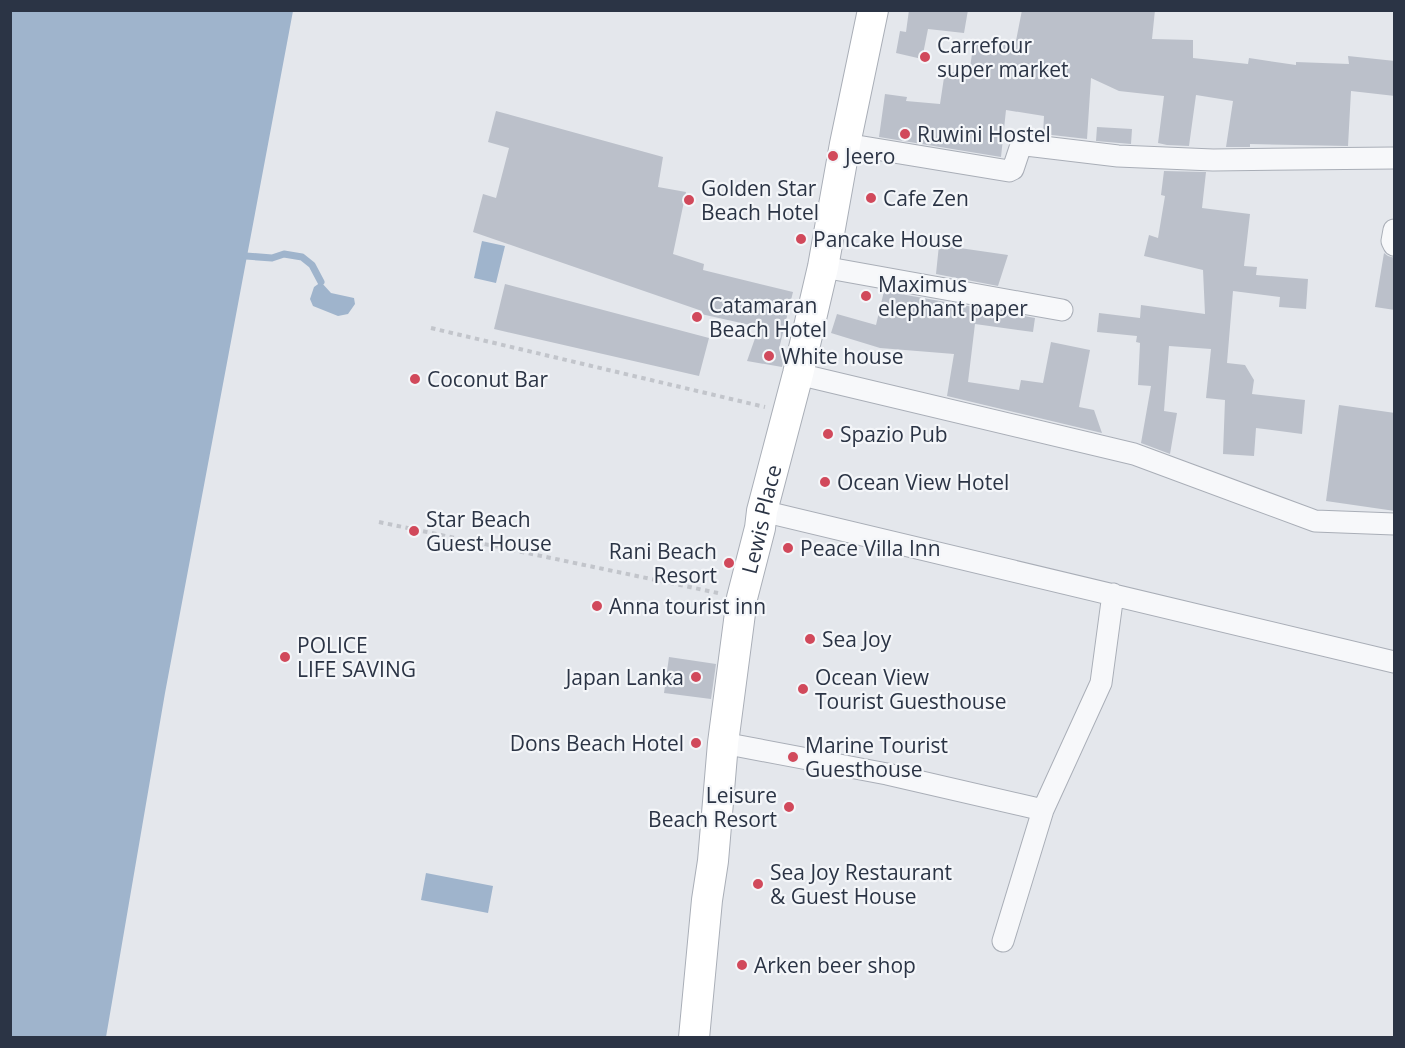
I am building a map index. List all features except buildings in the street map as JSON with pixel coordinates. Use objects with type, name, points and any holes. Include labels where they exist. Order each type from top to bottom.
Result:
[{"type":"street","name":"Lewis Place","points":[[694,1038],[723,743],[742,598],[823,267],[844,144],[873,10]]},
{"type":"street","points":[[844,144],[1009,171],[1013,169],[1020,147],[1026,145],[1118,156],[1214,160],[1395,158]]},
{"type":"street","points":[[1395,230],[1392,241],[1395,245]]},
{"type":"street","points":[[823,267],[1062,310]]},
{"type":"street","points":[[798,374],[1134,454],[1315,521],[1395,524]]},
{"type":"street","points":[[762,511],[1395,662]]},
{"type":"street","points":[[1003,940],[1043,810],[1101,683],[1113,594]]},
{"type":"street","points":[[723,743],[887,774],[1043,810]]},
{"type":"path","points":[[431,328],[787,412]]},
{"type":"path","points":[[379,522],[742,598]]},
{"type":"water","points":[[10,11],[293,11],[165,693],[106,1037],[11,1037]]},
{"type":"water","points":[[482,241],[505,246],[496,283],[474,278]]},
{"type":"water","points":[[321,282],[331,293],[354,298],[355,304],[348,314],[338,316],[313,306],[310,299],[314,287]]},
{"type":"water","points":[[426,873],[493,886],[488,913],[421,900]]},
{"type":"waterway","points":[[246,256],[272,258],[284,254],[302,257],[312,265],[321,282]]},
{"type":"place","name":"Carrefour super market","points":[[925,57]]},
{"type":"place","name":"Ruwini Hostel","points":[[905,134]]},
{"type":"place","name":"Jeero","points":[[833,156]]},
{"type":"place","name":"Cafe Zen","points":[[871,198]]},
{"type":"place","name":"Golden Star Beach Hotel","points":[[689,200]]},
{"type":"place","name":"Pancake House","points":[[801,239]]},
{"type":"place","name":"Maximus elephant paper","points":[[866,296]]},
{"type":"place","name":"Catamaran Beach Hotel","points":[[697,317]]},
{"type":"place","name":"White house","points":[[769,356]]},
{"type":"place","name":"Coconut Bar","points":[[415,379]]},
{"type":"place","name":"Spazio Pub","points":[[828,434]]},
{"type":"place","name":"Ocean View Hotel","points":[[825,482]]},
{"type":"place","name":"Star Beach Guest House","points":[[414,531]]},
{"type":"place","name":"Peace Villa Inn","points":[[788,548]]},
{"type":"place","name":"Rani Beach Resort","points":[[729,563]]},
{"type":"place","name":"Anna tourist inn","points":[[597,606]]},
{"type":"place","name":"Sea Joy","points":[[810,639]]},
{"type":"place","name":"POLICE LIFE SAVING","points":[[285,657]]},
{"type":"place","name":"Japan Lanka","points":[[696,677]]},
{"type":"place","name":"Ocean View Tourist Guesthouse","points":[[803,689]]},
{"type":"place","name":"Dons Beach Hotel","points":[[696,743]]},
{"type":"place","name":"Marine Tourist Guesthouse","points":[[793,757]]},
{"type":"place","name":"Leisure Beach Resort","points":[[789,807]]},
{"type":"place","name":"Sea Joy Restaurant & Guest House","points":[[758,884]]},
{"type":"place","name":"Arken beer shop","points":[[742,965]]}]
